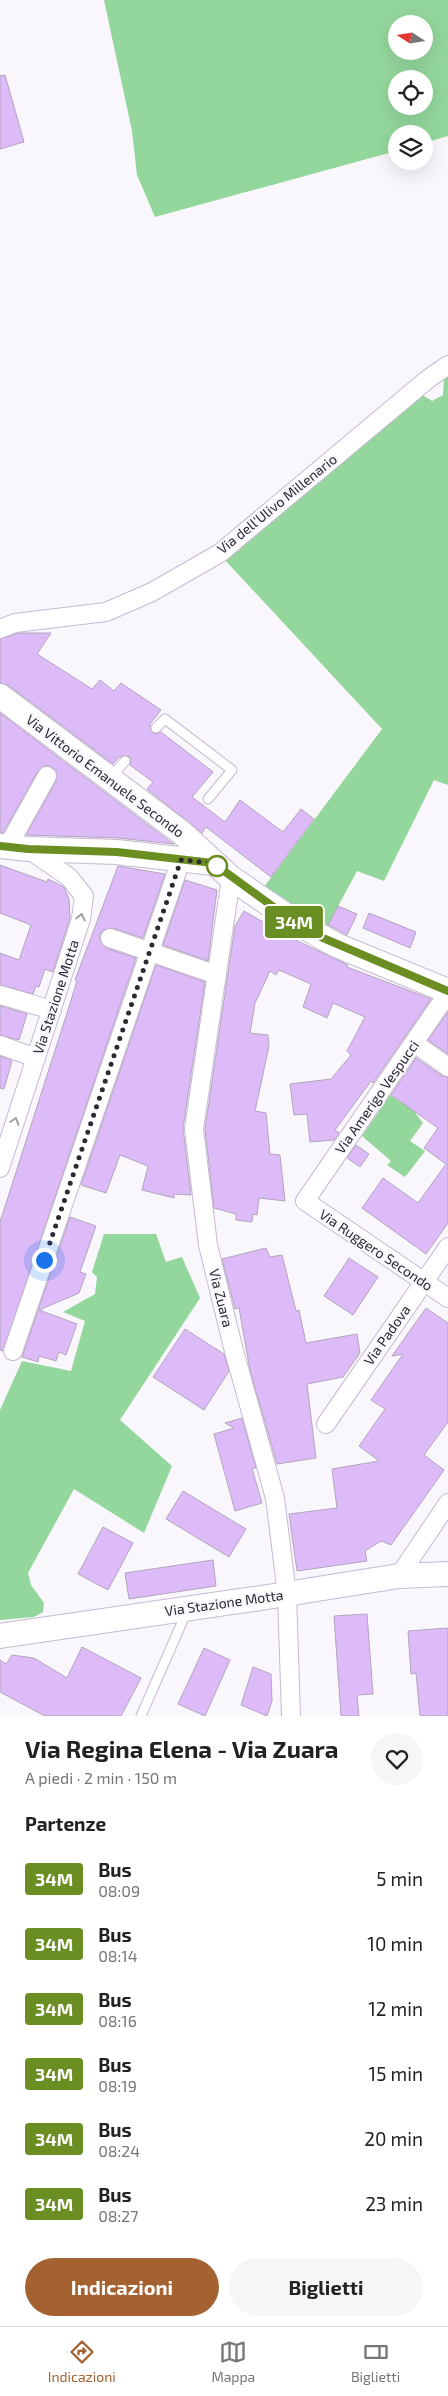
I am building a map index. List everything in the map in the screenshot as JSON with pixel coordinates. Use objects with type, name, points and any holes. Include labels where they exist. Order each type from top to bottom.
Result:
[{"type":"street","name":"Via dell'Ulivo Millenario","points":[[0,629],[15,623],[106,612],[152,592],[220,553],[420,385],[448,365]]},
{"type":"street","name":"Via Vittorio Emanuele Secondo","points":[[0,696],[182,833],[231,878],[297,924],[336,945],[448,992]]},
{"type":"street","points":[[47,776],[12,847],[117,852],[213,863]]},
{"type":"street","name":"Via Stazione Motta","points":[[0,1168],[81,919],[84,896],[69,877],[12,847]]},
{"type":"street","points":[[13,1351],[181,860]]},
{"type":"street","name":"Via Zuara","points":[[231,878],[194,1129],[208,1245],[234,1351],[275,1498],[287,1594],[291,1716]]},
{"type":"street","points":[[110,938],[217,975]]},
{"type":"street","name":"Via Amerigo Vespucci","points":[[305,1201],[448,992]]},
{"type":"street","points":[[0,995],[52,1010]]},
{"type":"street","points":[[414,1043],[448,1068]]},
{"type":"street","points":[[0,1045],[36,1058]]},
{"type":"street","name":"Via Ruggero Secondo","points":[[305,1201],[448,1298]]},
{"type":"street","name":"Via Padova","points":[[326,1424],[448,1246]]},
{"type":"street","points":[[399,1576],[448,1503]]},
{"type":"street","name":"Via Stazione Motta","points":[[0,1636],[399,1576],[448,1574]]},
{"type":"lane","points":[[156,728],[165,719],[232,770],[208,799]]},
{"type":"lane","points":[[109,779],[125,761]]},
{"type":"lane","points":[[141,1716],[188,1609]]},
{"type":"green space","points":[[104,0],[448,0],[448,136],[433,140],[433,125],[388,125],[388,153],[155,217],[137,175],[132,131]]},
{"type":"green space","points":[[448,374],[448,785],[434,780],[384,881],[357,871],[327,927],[264,887],[382,729],[224,559],[421,394],[432,401],[443,395],[444,377]]},
{"type":"green space","points":[[390,1095],[414,1111],[423,1123],[410,1141],[425,1151],[405,1177],[387,1165],[391,1161],[362,1136]]},
{"type":"green space","points":[[104,1234],[156,1234],[166,1262],[182,1257],[200,1298],[120,1420],[172,1466],[144,1533],[74,1489],[28,1573],[31,1585],[44,1603],[43,1612],[34,1617],[0,1620],[0,1410],[22,1361],[71,1371],[85,1321],[63,1312],[95,1294],[97,1277],[92,1272]]},
{"type":"building","points":[[5,75],[24,142],[0,149],[0,76]]},
{"type":"building","points":[[18,633],[51,633],[37,654],[92,689],[100,680],[114,691],[121,683],[161,710],[150,724],[150,730],[155,734],[161,732],[213,772],[192,797],[225,822],[240,800],[283,832],[301,809],[314,819],[271,877],[206,827],[202,833],[147,789],[153,782],[130,765],[131,759],[129,756],[119,757],[113,764],[8,685],[0,683],[0,639]]},
{"type":"building","points":[[0,713],[173,844],[118,838],[26,835],[56,781],[56,770],[47,765],[38,771],[3,833],[0,832]]},
{"type":"building","points":[[0,865],[47,882],[48,879],[64,887],[69,899],[70,918],[53,972],[45,969],[39,987],[36,986],[33,994],[0,985],[0,953],[19,960],[31,925],[0,913]]},
{"type":"building","points":[[118,866],[165,874],[143,938],[113,928],[103,930],[100,934],[100,940],[106,948],[136,958],[3,1351],[0,1350],[0,1222],[77,981],[75,980]]},
{"type":"building","points":[[185,880],[217,890],[208,961],[163,945]]},
{"type":"building","points":[[338,906],[357,914],[347,935],[328,925]]},
{"type":"building","points":[[244,911],[287,936],[348,965],[347,967],[431,999],[373,1083],[371,1081],[335,1130],[339,1133],[334,1140],[310,1142],[307,1114],[294,1115],[290,1084],[331,1079],[351,1055],[347,1051],[365,1017],[333,1003],[327,1018],[303,1007],[311,984],[279,970],[276,975],[270,971],[255,1003],[250,1033],[268,1035],[269,1046],[255,1111],[266,1113],[270,1154],[280,1155],[285,1201],[259,1198],[257,1215],[253,1214],[252,1222],[236,1220],[236,1214],[214,1208],[205,1129],[235,926]]},
{"type":"building","points":[[369,913],[416,932],[410,948],[363,928]]},
{"type":"building","points":[[156,965],[205,982],[183,1128],[191,1195],[174,1194],[174,1198],[142,1190],[148,1166],[120,1155],[106,1193],[81,1185]]},
{"type":"building","points":[[0,1006],[27,1014],[19,1040],[0,1035]]},
{"type":"building","points":[[448,1012],[448,1054],[428,1040]]},
{"type":"building","points":[[0,1056],[12,1061],[4,1089],[0,1088]]},
{"type":"building","points":[[416,1058],[442,1076],[448,1077],[448,1223],[426,1254],[362,1208],[383,1178],[418,1203],[446,1164],[424,1148],[438,1128],[391,1095]]},
{"type":"building","points":[[356,1145],[369,1154],[360,1167],[347,1158]]},
{"type":"building","points":[[70,1217],[96,1226],[80,1272],[86,1274],[79,1293],[39,1310],[77,1324],[66,1355],[59,1352],[56,1361],[39,1356],[38,1362],[22,1357]]},
{"type":"building","points":[[266,1248],[270,1257],[282,1255],[296,1311],[299,1310],[306,1343],[357,1334],[360,1353],[343,1377],[307,1384],[316,1458],[277,1464],[250,1370],[239,1308],[235,1309],[222,1259]]},
{"type":"building","points":[[349,1258],[378,1277],[353,1315],[324,1296]]},
{"type":"building","points":[[426,1308],[448,1323],[448,1422],[424,1455],[444,1470],[391,1545],[381,1541],[365,1551],[367,1561],[297,1571],[289,1514],[337,1508],[332,1469],[379,1461],[359,1446],[385,1409],[371,1400],[403,1354],[392,1356]]},
{"type":"building","points":[[185,1329],[224,1354],[229,1371],[204,1410],[153,1377]]},
{"type":"building","points":[[242,1418],[256,1468],[252,1468],[262,1503],[235,1511],[214,1434],[234,1428],[225,1423]]},
{"type":"building","points":[[183,1491],[246,1529],[229,1557],[166,1519]]},
{"type":"building","points":[[103,1527],[133,1543],[108,1590],[78,1574]]},
{"type":"building","points":[[213,1560],[216,1586],[129,1599],[125,1573]]},
{"type":"building","points":[[367,1614],[373,1694],[357,1695],[359,1716],[341,1716],[334,1616]]},
{"type":"building","points":[[448,1628],[448,1716],[420,1716],[416,1673],[411,1674],[408,1631]]},
{"type":"building","points":[[82,1647],[141,1678],[121,1716],[45,1716],[0,1692],[0,1660],[6,1664],[12,1655],[34,1658],[67,1678]]},
{"type":"building","points":[[204,1648],[230,1660],[205,1716],[178,1704]]},
{"type":"building","points":[[253,1667],[271,1674],[272,1701],[267,1716],[241,1705]]},
{"type":"bus line","name":"34M","points":[[0,846],[28,849],[117,852],[213,863],[231,878],[297,924],[336,945],[448,991]]},
{"type":"route","points":[[44,1260],[181,860],[213,863],[217,866]]}]
